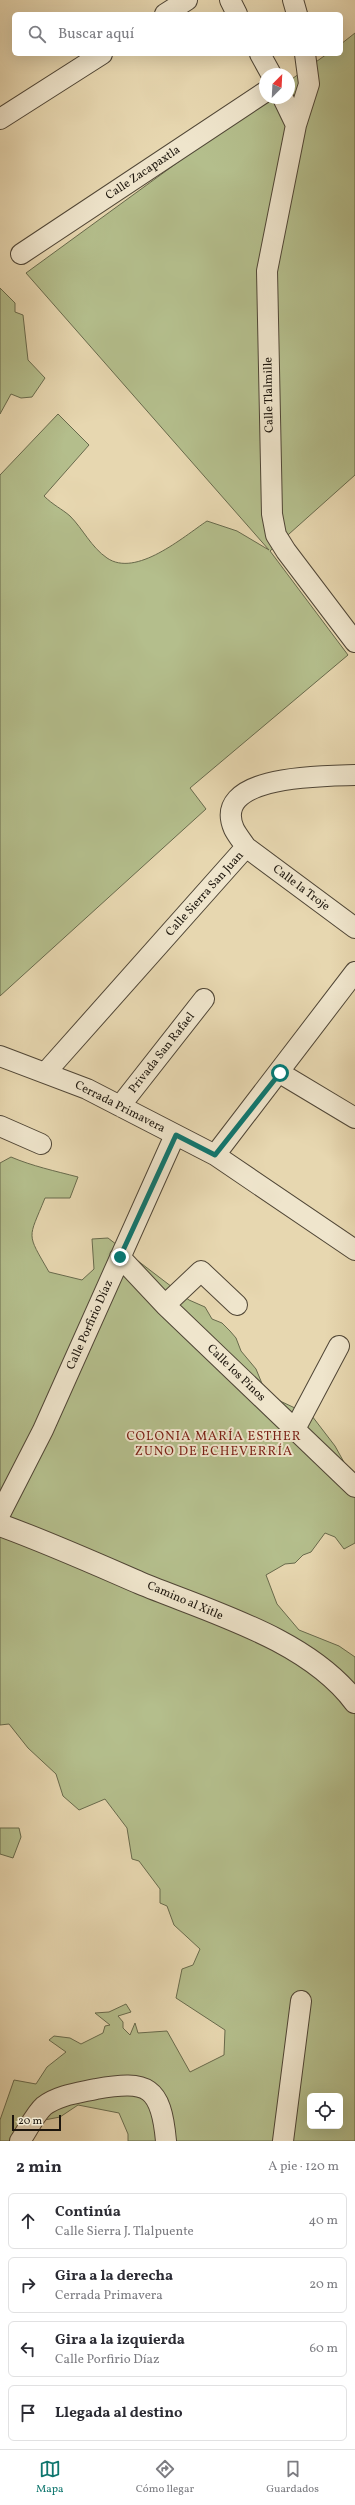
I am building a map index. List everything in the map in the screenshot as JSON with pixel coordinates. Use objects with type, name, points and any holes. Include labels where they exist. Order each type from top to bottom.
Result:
[{"type":"street","points":[[168,12],[187,0]]},
{"type":"street","points":[[230,0],[236,12]]},
{"type":"street","points":[[293,0],[296,12]]},
{"type":"street","points":[[0,118],[99,56]]},
{"type":"street","points":[[261,56],[268,68]]},
{"type":"street","name":"Calle Tlalmille","points":[[305,56],[309,84],[296,125],[267,271],[272,514],[276,535],[286,551],[355,642]]},
{"type":"street","name":"Calle Zacapaxtla","points":[[21,254],[259,96]]},
{"type":"street","points":[[286,104],[296,125]]},
{"type":"street","name":"Calle Sierra San Juan","points":[[46,1072],[246,847],[234,828],[232,815],[234,804],[242,795],[266,783],[297,777],[355,775]]},
{"type":"street","name":"Calle la Troje","points":[[246,847],[355,928]]},
{"type":"street","points":[[215,1155],[280,1073],[355,972]]},
{"type":"street","name":"Privada San Rafael","points":[[120,1106],[204,999]]},
{"type":"street","name":"Cerrada Primavera","points":[[0,1056],[46,1072],[120,1106],[215,1155],[355,1250]]},
{"type":"street","points":[[280,1073],[355,1118]]},
{"type":"street","points":[[0,1126],[41,1144]]},
{"type":"street","name":"Calle Porfirio Díaz","points":[[0,1514],[43,1430],[176,1135]]},
{"type":"street","name":"Calle los Pinos","points":[[120,1257],[165,1305],[355,1487]]},
{"type":"street","points":[[165,1305],[201,1271],[237,1305]]},
{"type":"street","points":[[295,1429],[339,1346]]},
{"type":"street","name":"Camino al Xitle","points":[[0,1525],[255,1631],[309,1658],[348,1692],[355,1702]]},
{"type":"street","points":[[283,2141],[301,2001]]},
{"type":"street","points":[[20,2141],[44,2107],[68,2094],[126,2084],[143,2086],[155,2097],[164,2116],[166,2141]]},
{"type":"green space","points":[[355,33],[355,475],[270,551],[348,655],[190,788],[206,809],[0,996],[0,475],[58,414],[89,445],[44,496],[70,516],[96,549],[107,558],[119,563],[131,563],[145,559],[159,553],[207,521],[237,531],[269,550],[26,273],[259,103],[295,104],[295,77],[324,56],[343,56],[343,42]]},
{"type":"green space","points":[[0,288],[15,303],[15,312],[23,315],[28,360],[45,378],[32,397],[21,398],[11,394],[0,414]]},
{"type":"green space","points":[[11,1157],[35,1166],[78,1177],[70,1198],[45,1198],[35,1222],[32,1236],[33,1242],[49,1272],[82,1280],[94,1269],[92,1239],[108,1238],[189,1300],[205,1307],[212,1319],[222,1323],[236,1338],[241,1351],[256,1369],[263,1386],[280,1401],[312,1416],[335,1446],[355,1482],[355,1543],[344,1549],[335,1537],[325,1533],[311,1552],[303,1555],[295,1563],[285,1564],[266,1575],[277,1604],[299,1630],[339,1646],[355,1657],[355,2141],[128,2141],[128,2134],[119,2113],[78,2105],[60,2117],[39,2121],[12,2141],[0,2141],[0,2120],[14,2080],[36,2084],[47,2067],[66,2052],[49,2040],[54,2036],[70,2038],[81,2044],[103,2033],[105,2026],[110,2025],[95,2013],[109,2012],[126,2004],[131,2012],[118,2016],[123,2022],[123,2028],[130,2035],[135,2023],[138,2033],[167,2031],[190,2072],[224,2055],[225,2030],[176,1998],[182,1969],[193,1965],[200,1949],[174,1925],[167,1906],[160,1903],[160,1889],[139,1861],[132,1859],[127,1828],[105,1799],[79,1810],[63,1796],[56,1774],[28,1748],[9,1724],[0,1725],[0,1163]]},
{"type":"green space","points":[[0,1828],[19,1828],[21,1837],[13,1858],[0,1854]]},
{"type":"district","name":"COLONIA MARÍA ESTHER ZUNO DE ECHEVERRÍA","points":[[214,1444]]},
{"type":"route","points":[[120,1257],[176,1135],[215,1155],[280,1073]]}]
